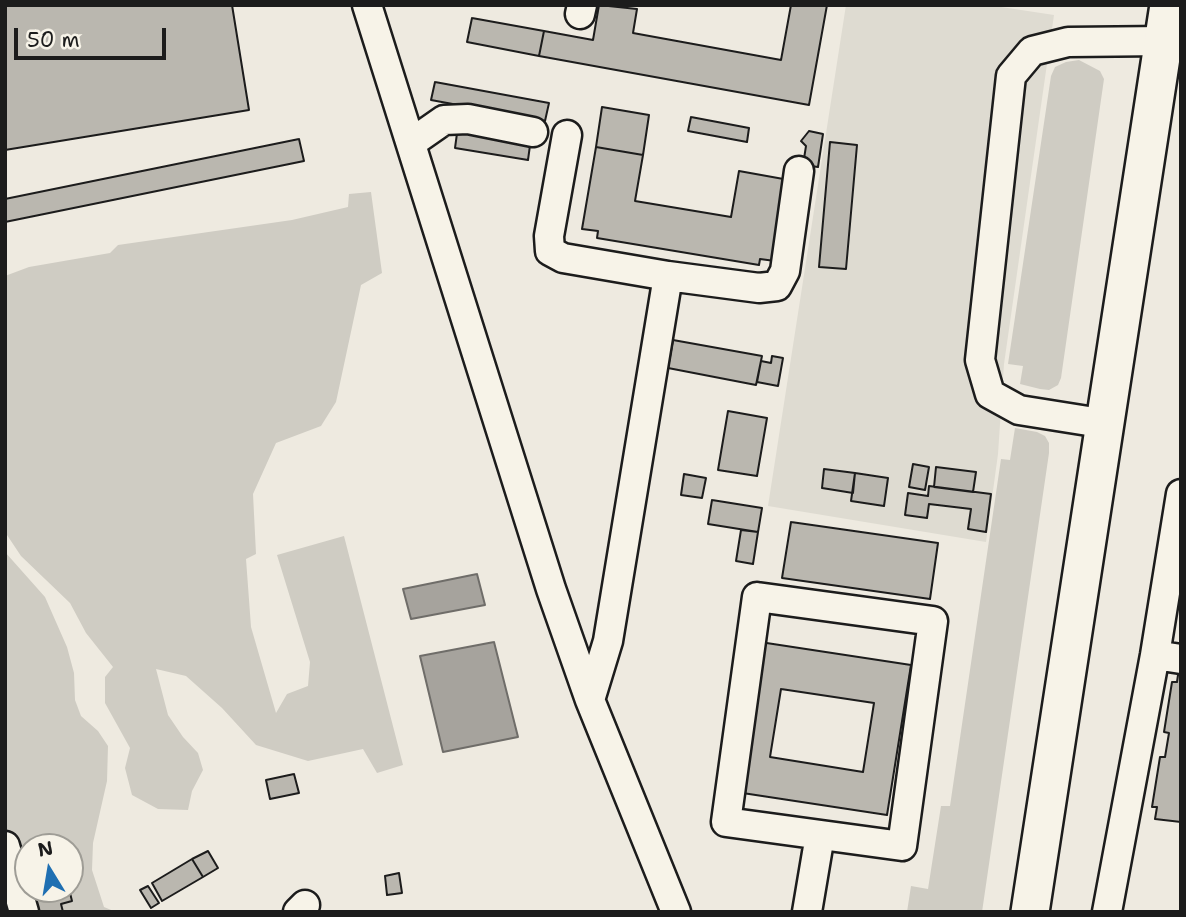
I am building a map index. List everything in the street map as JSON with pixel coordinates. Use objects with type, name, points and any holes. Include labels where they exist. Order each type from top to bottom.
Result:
[{"type":"main road","points":[[1030,912],[1170,5]]},
{"type":"street","points":[[367,5],[551,589],[590,700],[676,912]]},
{"type":"street","points":[[1107,424],[1019,410],[990,394],[980,360],[1011,76],[1032,51],[1068,42],[1165,41]]},
{"type":"street","points":[[411,143],[444,120],[468,118],[534,132]]},
{"type":"street","points":[[567,135],[549,236],[550,251],[563,258],[668,276],[759,288],[777,286],[785,271],[799,171]]},
{"type":"street","points":[[590,700],[608,641],[668,276]]},
{"type":"street","points":[[1107,912],[1168,657],[1181,494]]},
{"type":"street","points":[[757,597],[933,621],[902,846],[820,835],[726,822],[757,597]]},
{"type":"street","points":[[807,912],[820,835]]},
{"type":"street","points":[[5,846],[24,912]]},
{"type":"shaded area","points":[[846,5],[988,5],[1054,15],[1004,364],[998,454],[986,542],[768,506]]},
{"type":"shaded area","points":[[1079,60],[1100,71],[1104,79],[1061,378],[1058,385],[1049,390],[1020,384],[1023,366],[1008,364],[1051,76],[1055,67]]},
{"type":"shaded area","points":[[371,192],[382,273],[361,285],[336,402],[321,426],[276,443],[253,494],[256,554],[246,559],[251,627],[276,713],[287,694],[308,686],[310,662],[277,555],[344,536],[403,765],[377,773],[363,749],[308,761],[256,745],[222,708],[186,676],[156,669],[168,715],[198,753],[203,770],[192,791],[188,810],[158,809],[132,795],[125,768],[130,748],[105,703],[105,677],[113,667],[86,633],[70,603],[21,556],[5,532],[5,276],[29,267],[110,253],[118,245],[292,220],[348,207],[349,194]]},
{"type":"shaded area","points":[[1015,428],[1045,436],[1049,443],[1049,453],[982,912],[907,912],[911,886],[928,889],[941,806],[950,806],[1001,459],[1010,460]]},
{"type":"shaded area","points":[[5,552],[45,597],[67,647],[74,673],[75,700],[81,716],[98,731],[108,746],[107,781],[93,843],[92,870],[104,907],[116,912],[5,912]]},
{"type":"shaded area","points":[[477,574],[485,605],[411,619],[403,589]]},
{"type":"shaded area","points":[[494,642],[518,737],[443,752],[420,656]]},
{"type":"building","points":[[5,5],[232,5],[249,110],[5,150]]},
{"type":"building","points":[[599,5],[637,9],[633,33],[781,60],[791,5],[827,5],[809,105],[539,56],[544,31],[593,40]]},
{"type":"building","points":[[472,18],[544,31],[539,56],[467,42]]},
{"type":"building","points":[[435,82],[549,103],[545,121],[431,100]]},
{"type":"building","points":[[602,107],[649,115],[643,155],[596,147]]},
{"type":"building","points":[[691,117],[749,128],[747,142],[688,131]]},
{"type":"building","points":[[458,126],[531,138],[528,160],[455,148]]},
{"type":"building","points":[[809,131],[823,134],[818,167],[803,165],[806,146],[801,141]]},
{"type":"building","points":[[299,139],[304,161],[5,222],[5,199]]},
{"type":"building","points":[[830,142],[857,145],[846,269],[819,267]]},
{"type":"building","points":[[596,147],[643,155],[635,201],[731,217],[739,171],[789,180],[775,261],[760,259],[759,265],[597,238],[598,231],[582,229]]},
{"type":"building","points":[[673,340],[762,356],[756,385],[668,368]]},
{"type":"building","points":[[772,356],[783,358],[778,386],[757,382],[761,361],[771,363]]},
{"type":"building","points":[[728,411],[767,418],[757,476],[718,470]]},
{"type":"building","points":[[913,464],[929,467],[925,490],[909,487]]},
{"type":"building","points":[[936,467],[976,472],[973,492],[934,487]]},
{"type":"building","points":[[824,469],[855,473],[853,493],[822,488]]},
{"type":"building","points":[[855,473],[888,478],[884,506],[851,501]]},
{"type":"building","points":[[684,474],[706,478],[702,498],[681,495]]},
{"type":"building","points":[[929,486],[991,494],[986,532],[968,529],[971,509],[929,504],[927,518],[905,515],[908,493],[928,496]]},
{"type":"building","points":[[712,500],[762,508],[758,532],[708,524]]},
{"type":"building","points":[[791,522],[938,543],[930,599],[782,578]]},
{"type":"building","points":[[741,530],[758,532],[753,564],[736,561]]},
{"type":"building","points":[[760,642],[911,665],[887,815],[736,792]],"holes":[[[781,689],[874,703],[863,772],[770,757]]]},
{"type":"building","points":[[1179,668],[1181,822],[1155,819],[1157,807],[1152,807],[1160,757],[1165,757],[1169,733],[1164,732],[1172,682],[1177,682]]},
{"type":"building","points":[[294,774],[299,793],[270,799],[266,780]]},
{"type":"building","points":[[208,851],[218,868],[203,877],[192,859]]},
{"type":"building","points":[[192,859],[203,877],[162,901],[152,883]]},
{"type":"building","points":[[399,873],[402,893],[387,895],[385,876]]},
{"type":"building","points":[[148,886],[159,903],[151,908],[140,890]]},
{"type":"building","points":[[36,903],[65,903],[61,904],[63,912],[38,912]]}]
